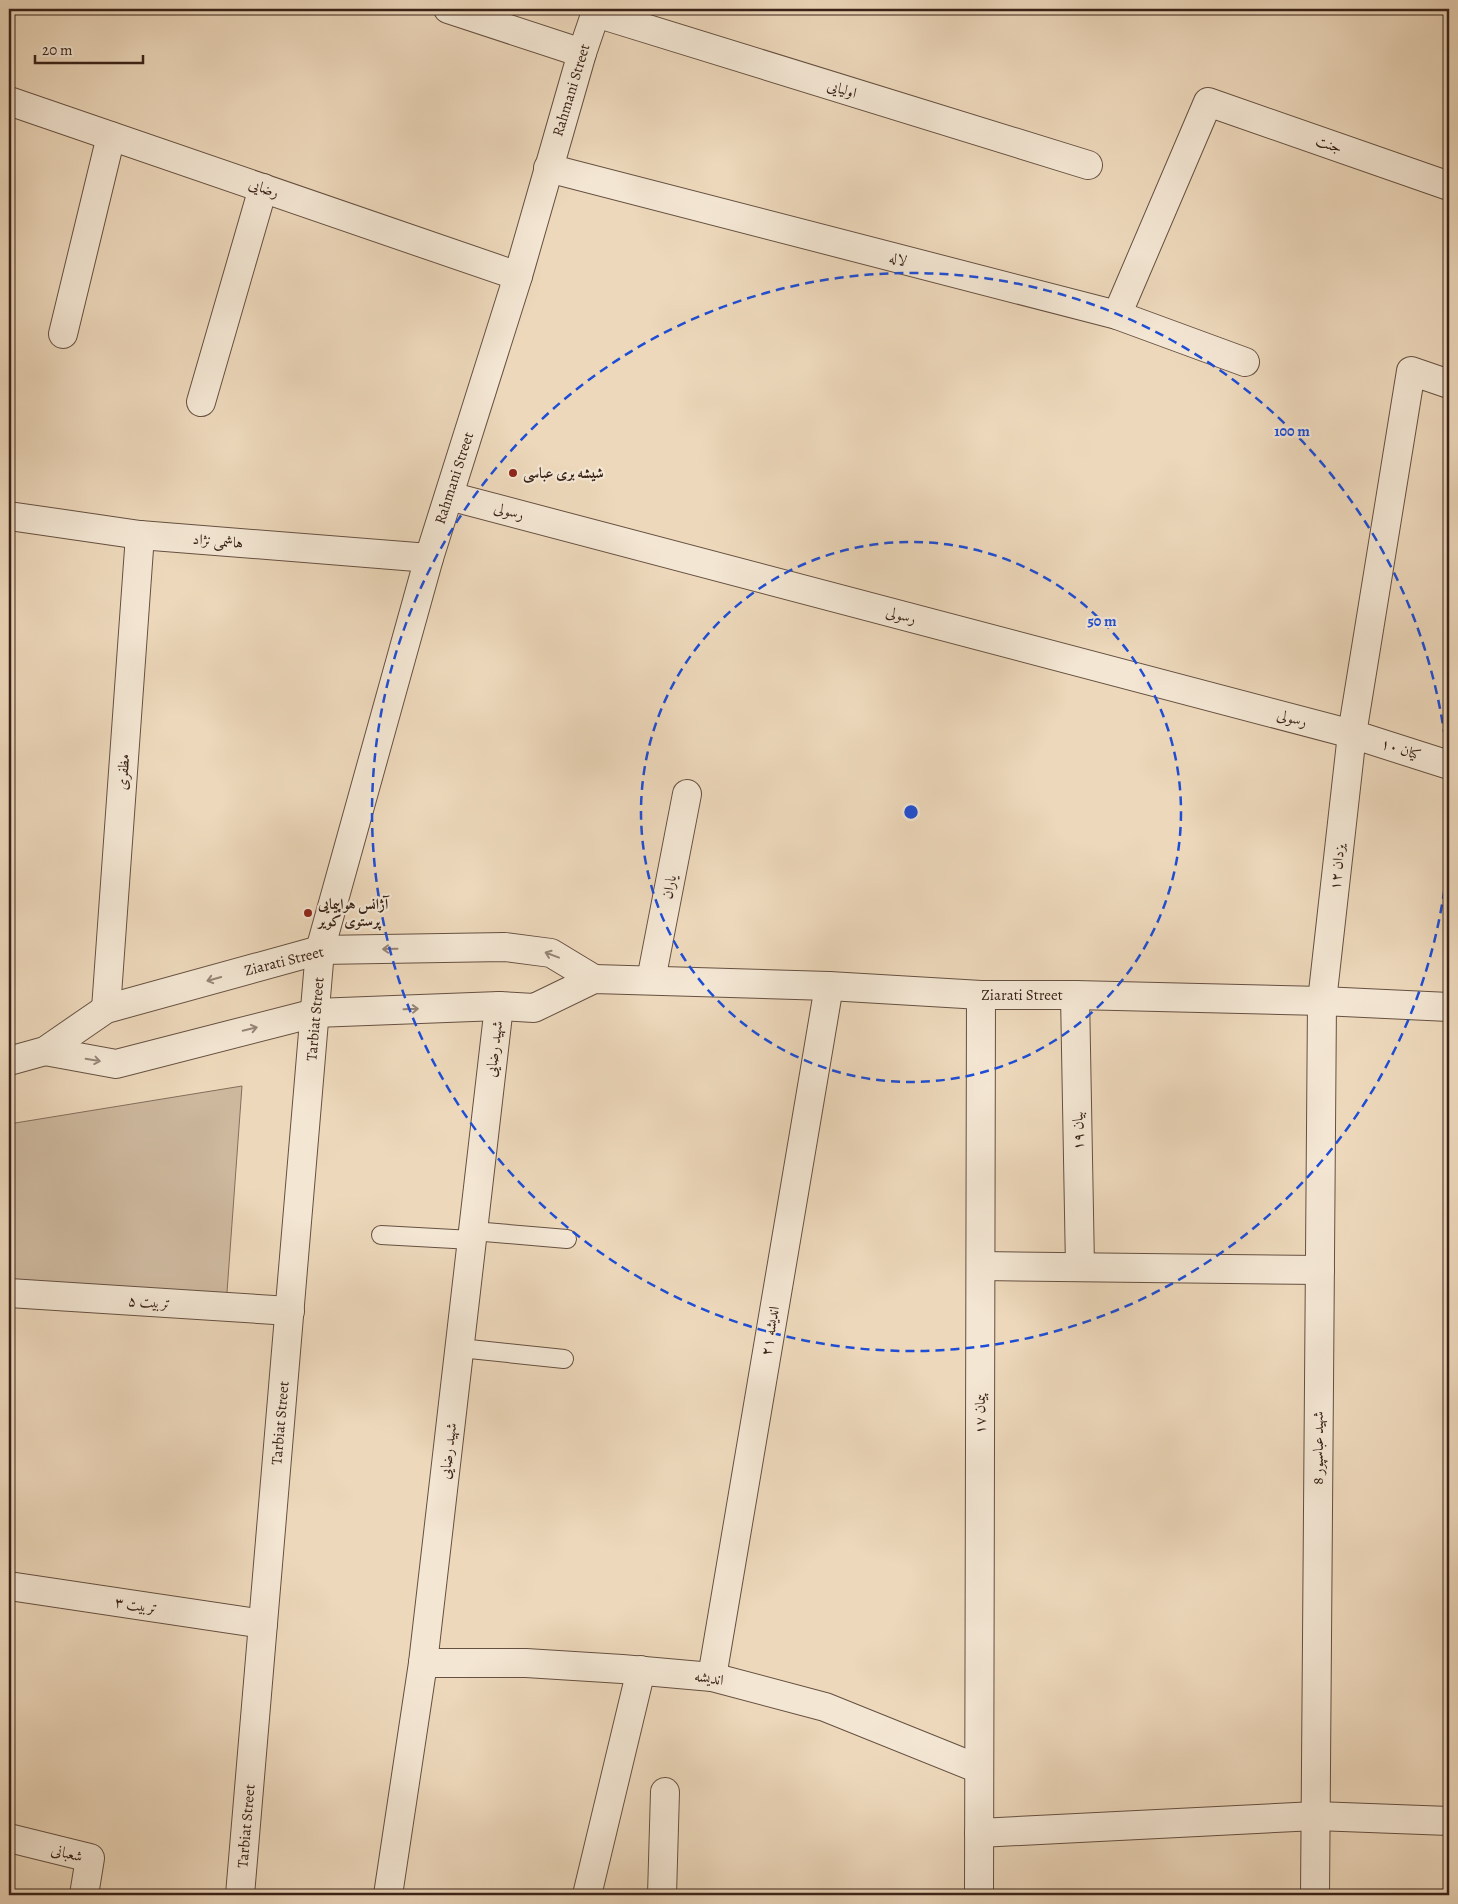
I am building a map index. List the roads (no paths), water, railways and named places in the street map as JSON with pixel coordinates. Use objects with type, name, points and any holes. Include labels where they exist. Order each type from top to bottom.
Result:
[{"type":"street","points":[[448,9],[582,53]]},
{"type":"street","name":"Rahmani Street","points":[[320,950],[429,558],[518,276],[548,168],[596,11]]},
{"type":"street","name":"اولیایی","points":[[596,11],[1088,165]]},
{"type":"street","name":"رضایی","points":[[9,101],[518,276]]},
{"type":"street","name":"جنت","points":[[1117,315],[1208,102],[1449,186]]},
{"type":"street","points":[[63,334],[111,136]]},
{"type":"street","name":"لاله","points":[[548,168],[1117,315],[1245,362]]},
{"type":"street","points":[[200,402],[263,188]]},
{"type":"street","name":"یزدان ۱۲","points":[[1322,1001],[1352,734],[1411,371],[1449,384]]},
{"type":"street","name":"رسولی","points":[[449,496],[1352,734]]},
{"type":"street","name":"هاشمی نژاد","points":[[9,516],[140,535],[429,558]]},
{"type":"street","name":"مظفری","points":[[106,1010],[140,535]]},
{"type":"street","name":"کیان ۱۰","points":[[1352,734],[1449,765]]},
{"type":"street","name":"یاران","points":[[651,980],[687,794]]},
{"type":"street","name":"Ziarati Street","points":[[9,1061],[45,1051],[106,1010],[320,950],[505,947],[552,953],[594,979]]},
{"type":"street","name":"Tarbiat Street","points":[[240,1895],[320,950]]},
{"type":"street","name":"Ziarati Street","points":[[45,1051],[116,1064],[315,1013],[499,1006],[534,1008],[594,979],[829,986],[981,995],[1075,995],[1322,1001],[1449,1007]]},
{"type":"street","name":"اندیشه ۲۱","points":[[712,1677],[829,986]]},
{"type":"street","name":"پیمان ۱۷","points":[[979,1895],[981,995]]},
{"type":"street","name":"بیان ۱۹","points":[[1075,995],[1080,1267]]},
{"type":"street","name":"شهید عباسپور 8","points":[[1315,1895],[1322,1001]]},
{"type":"street","name":"شهید رضایی","points":[[388,1895],[423,1663],[499,1006]]},
{"type":"street","points":[[981,1266],[1320,1270]]},
{"type":"street","name":"تربیت ۵","points":[[9,1293],[290,1311]]},
{"type":"street","name":"تربیت ۳","points":[[9,1586],[263,1624]]},
{"type":"street","name":"اندیشه","points":[[423,1663],[526,1663],[641,1670],[712,1677],[824,1707],[979,1769]]},
{"type":"street","points":[[587,1895],[641,1670]]},
{"type":"street","points":[[662,1895],[665,1792]]},
{"type":"street","points":[[979,1833],[1316,1816],[1449,1821]]},
{"type":"street","name":"شعبانی","points":[[9,1838],[90,1858],[84,1895]]},
{"type":"lane","points":[[381,1234],[567,1239]]},
{"type":"lane","points":[[460,1348],[564,1359]]},
{"type":"place","name":"شیشه بری عباسی","points":[[513,473]]},
{"type":"place","name":"آژانس هواپیمایی پرستوی کویر","points":[[308,913]]}]
